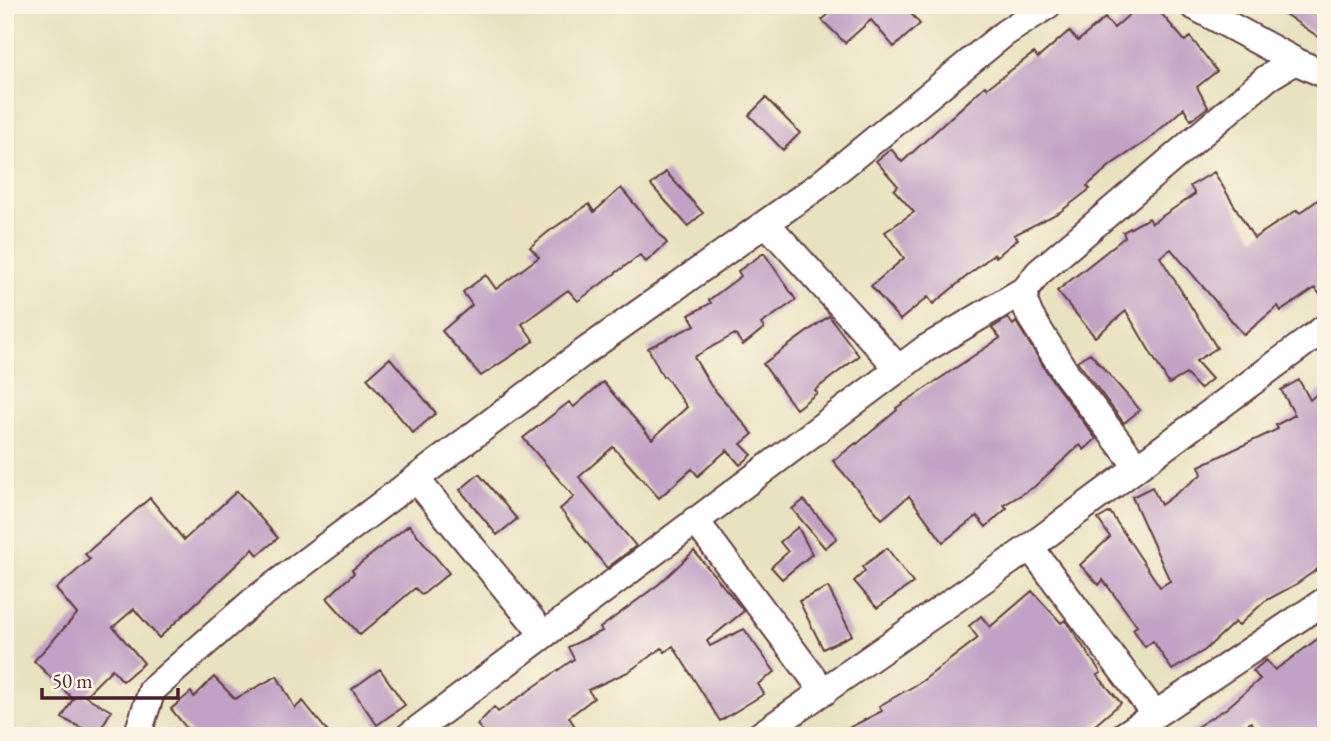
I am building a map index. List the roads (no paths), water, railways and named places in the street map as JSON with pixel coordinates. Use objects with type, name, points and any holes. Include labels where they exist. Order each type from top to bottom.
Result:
[{"type":"street","points":[[137,736],[152,690],[252,602],[584,352],[818,186],[1005,33],[1048,5]]},
{"type":"street","points":[[1192,5],[1326,75]]},
{"type":"street","points":[[409,736],[925,349],[1026,289],[1038,273],[1267,78],[1295,61]]},
{"type":"street","points":[[766,223],[898,369]]},
{"type":"street","points":[[1026,289],[1024,301],[1030,316],[1067,375],[1137,466]]},
{"type":"street","points":[[759,736],[1030,547],[1326,327]]},
{"type":"street","points":[[416,479],[544,635]]},
{"type":"street","points":[[695,520],[824,692]]},
{"type":"street","points":[[1030,547],[1154,713]]},
{"type":"street","points":[[1123,736],[1326,600]]}]
